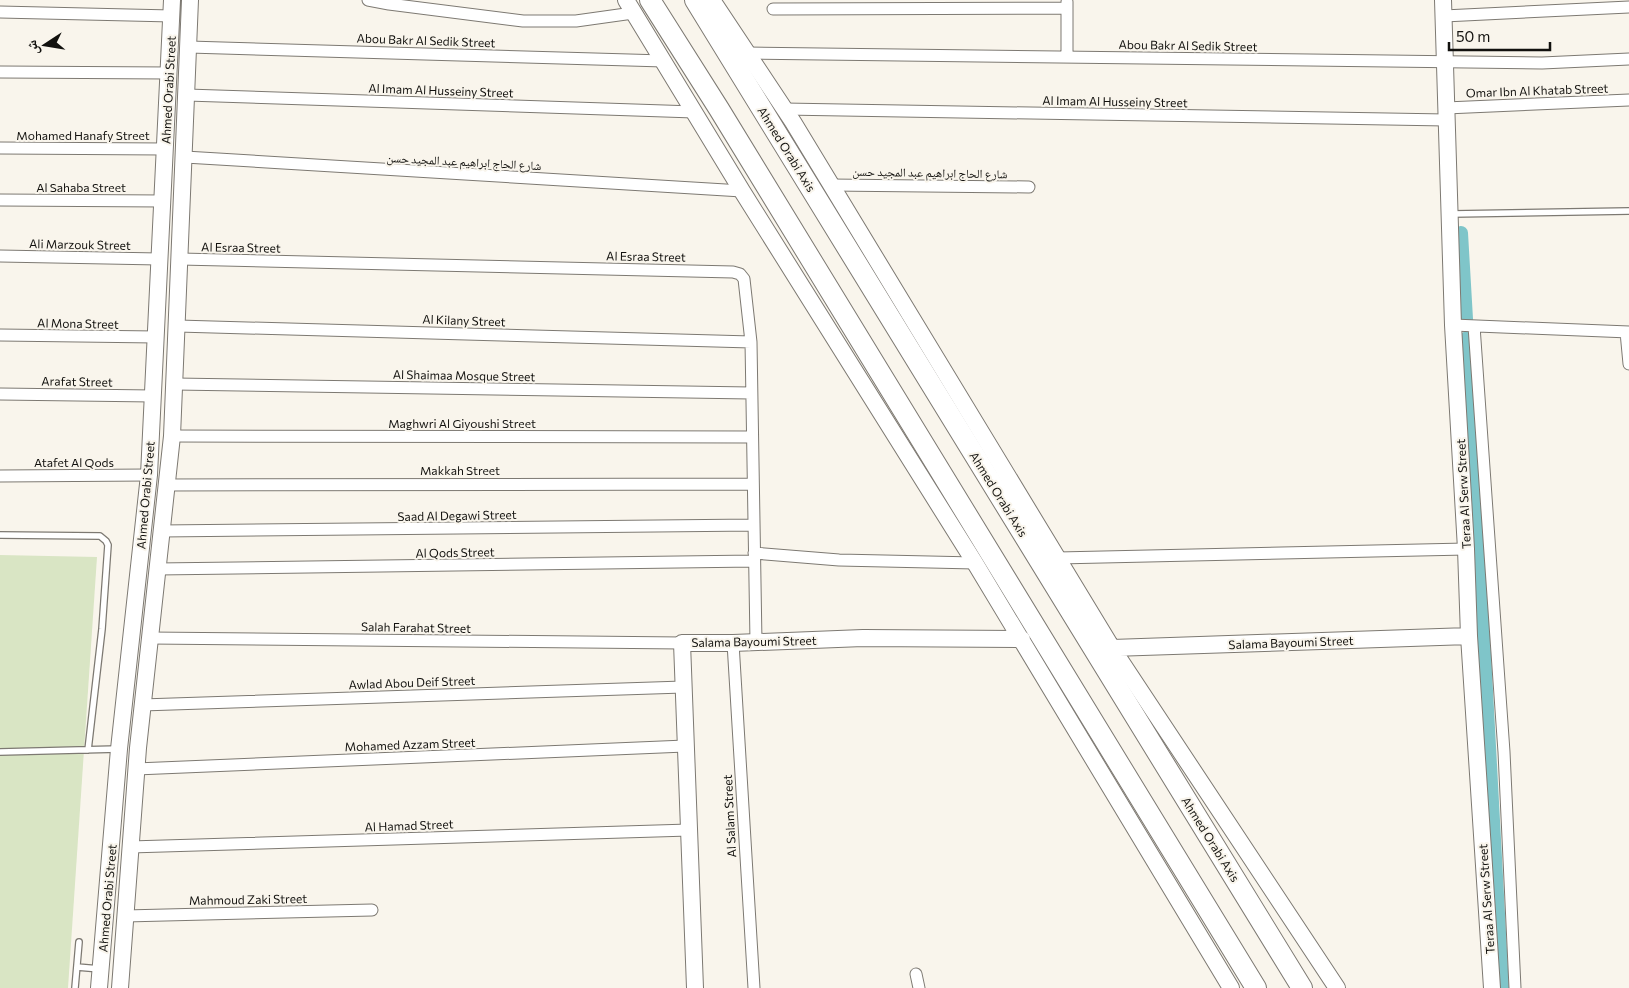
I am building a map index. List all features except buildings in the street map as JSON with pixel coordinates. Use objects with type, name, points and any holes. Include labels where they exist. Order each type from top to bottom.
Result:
[{"type":"highway","points":[[650,0],[719,109],[1256,988]]},
{"type":"highway","name":"Ahmed Orabi Axis","points":[[695,0],[1302,988]]},
{"type":"street","name":"Ahmed Orabi Street","points":[[120,988],[142,705],[172,436],[185,158],[190,0]]},
{"type":"street","points":[[368,0],[523,21],[576,21],[630,6],[742,191],[975,562],[1232,988]]},
{"type":"street","points":[[712,0],[784,108],[1112,648],[1336,988]]},
{"type":"street","name":"Teraa Al Serw Street","points":[[1443,0],[1451,16],[1445,62],[1452,112],[1450,214],[1454,325],[1469,636],[1492,988]]},
{"type":"street","points":[[773,9],[1067,4],[1067,57]]},
{"type":"street","points":[[1451,16],[1629,7]]},
{"type":"street","name":"Ahmed Orabi Street","points":[[100,988],[119,749],[149,476],[172,8]]},
{"type":"street","points":[[0,12],[172,8]]},
{"type":"street","name":"Abou Bakr Al Sedik Street","points":[[188,47],[664,62]]},
{"type":"street","name":"Abou Bakr Al Sedik Street","points":[[747,53],[1542,63],[1629,59]]},
{"type":"street","points":[[0,72],[169,73]]},
{"type":"street","name":"Al Imam Al Husseiny Street","points":[[187,95],[694,112]]},
{"type":"street","name":"Omar Ibn Al Khatab Street","points":[[1452,112],[1629,100]]},
{"type":"street","name":"Al Imam Al Husseiny Street","points":[[784,108],[1452,112]]},
{"type":"street","name":"Mohamed Hanafy Street","points":[[0,148],[165,149]]},
{"type":"street","name":"شارع الحاج ابراهيم عبد المجيد حسن","points":[[185,158],[742,191]]},
{"type":"street","name":"شارع الحاج ابراهيم عبد المجيد حسن","points":[[830,185],[1029,187]]},
{"type":"street","name":"Al Sahaba Street","points":[[0,200],[163,201]]},
{"type":"street","name":"Ali Marzouk Street","points":[[0,256],[159,259]]},
{"type":"street","name":"Al Esraa Street","points":[[180,259],[733,272],[740,274],[744,279],[751,342],[756,642]]},
{"type":"street","points":[[1454,325],[1627,332],[1629,364]]},
{"type":"street","name":"Al Kilany Street","points":[[178,326],[751,342]]},
{"type":"street","name":"Teraa Al Serw Street","points":[[1474,326],[1504,752],[1515,988]]},
{"type":"street","name":"Al Mona Street","points":[[0,335],[156,337]]},
{"type":"street","points":[[155,360],[176,360]]},
{"type":"street","name":"Al Shaimaa Mosque Street","points":[[175,384],[752,393]]},
{"type":"street","name":"Arafat Street","points":[[0,394],[153,396]]},
{"type":"street","name":"Maghwri Al Giyoushi Street","points":[[172,436],[752,437]]},
{"type":"street","name":"Atafet Al Qods","points":[[0,476],[149,476]]},
{"type":"street","name":"Makkah Street","points":[[166,485],[753,484]]},
{"type":"street","name":"Saad Al Degawi Street","points":[[161,531],[754,525]]},
{"type":"street","points":[[1058,558],[1466,549]]},
{"type":"street","name":"Al Qods Street","points":[[157,569],[754,557],[975,562]]},
{"type":"street","name":"Salama Bayoumi Street","points":[[1112,648],[1469,636]]},
{"type":"street","name":"Salah Farahat Street","points":[[150,638],[682,643]]},
{"type":"street","name":"Salama Bayoumi Street","points":[[695,988],[682,643],[863,638],[1022,639]]},
{"type":"street","name":"Al Salam Street","points":[[733,643],[754,988]]},
{"type":"street","name":"Awlad Abou Deif Street","points":[[142,705],[683,686]]},
{"type":"street","name":"Mohamed Azzam Street","points":[[136,770],[685,746]]},
{"type":"street","points":[[119,749],[138,748]]},
{"type":"street","name":"Al Hamad Street","points":[[130,847],[689,830]]},
{"type":"street","name":"Mahmoud Zaki Street","points":[[125,916],[372,910]]},
{"type":"street","points":[[916,974],[919,988]]},
{"type":"lane","points":[[1450,214],[1629,211]]},
{"type":"lane","points":[[0,535],[100,536],[106,541],[108,546],[102,629],[88,750]]},
{"type":"lane","points":[[0,752],[119,749]]},
{"type":"lane","points":[[75,988],[79,942]]},
{"type":"lane","points":[[77,967],[101,969]]},
{"type":"green space","points":[[0,555],[97,557],[68,988],[0,988]]},
{"type":"waterway","points":[[1461,233],[1466,319]]},
{"type":"waterway","points":[[1467,338],[1502,988]]}]
